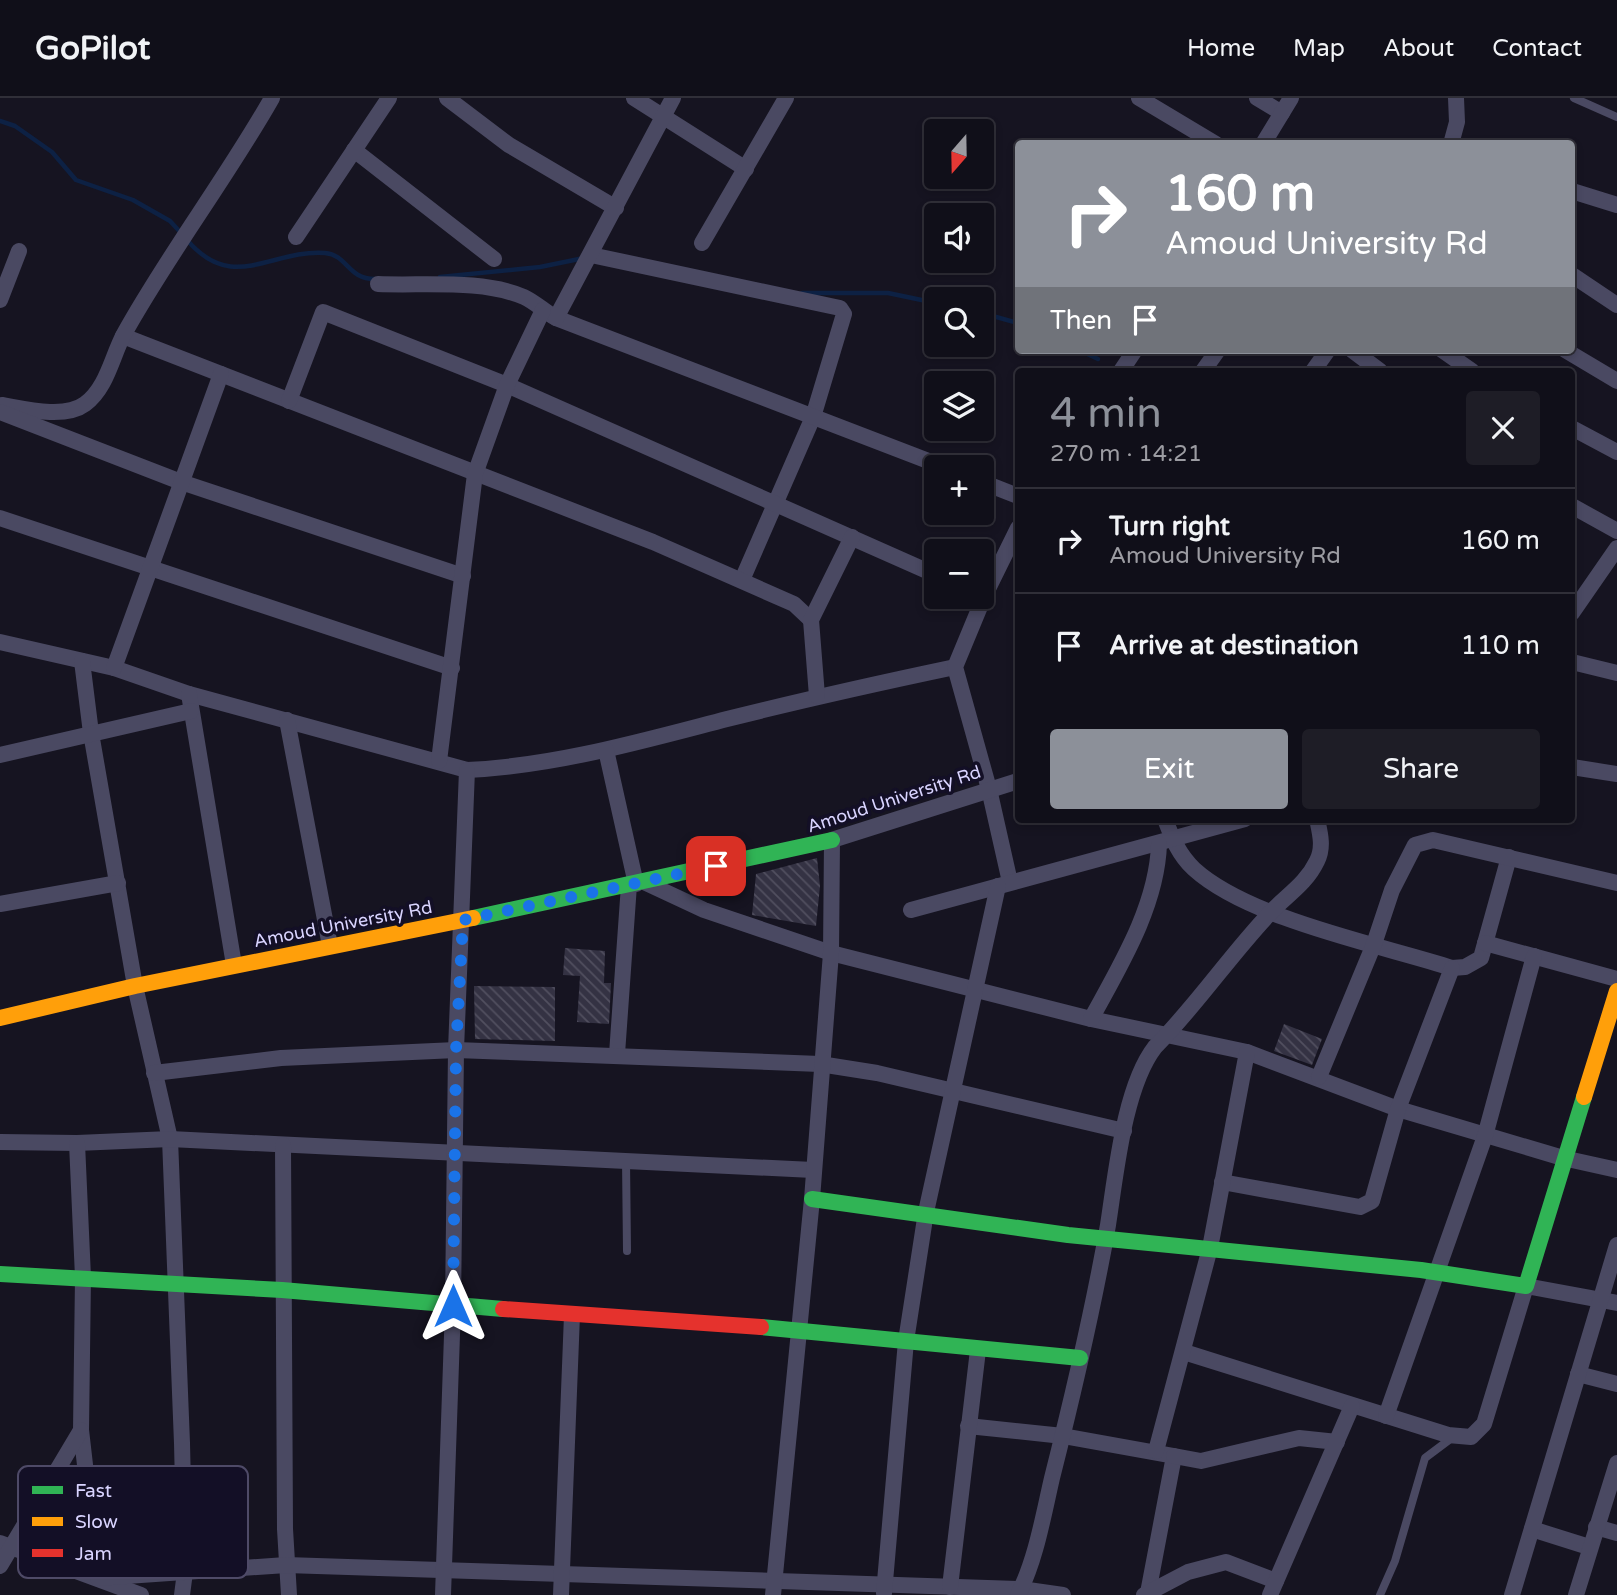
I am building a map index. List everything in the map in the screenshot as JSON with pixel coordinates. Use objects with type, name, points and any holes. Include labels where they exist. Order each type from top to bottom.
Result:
[{"type":"street","points":[[0,405],[54,411],[74,410],[99,390],[122,336],[157,278],[240,154],[272,98]]},
{"type":"street","points":[[296,237],[389,98]]},
{"type":"street","points":[[447,98],[509,145],[616,208]]},
{"type":"street","points":[[634,98],[746,169]]},
{"type":"street","points":[[439,761],[475,474],[507,385],[550,314],[591,255],[673,98]]},
{"type":"street","points":[[702,243],[786,98]]},
{"type":"street","points":[[1139,98],[1209,140]]},
{"type":"street","points":[[1257,98],[1282,113]]},
{"type":"street","points":[[1265,140],[1291,98]]},
{"type":"street","points":[[1452,140],[1457,122],[1455,98]]},
{"type":"street","points":[[354,150],[494,258]]},
{"type":"street","points":[[1575,192],[1617,205]]},
{"type":"street","points":[[0,300],[19,251]]},
{"type":"street","points":[[591,255],[840,308],[844,314],[813,417],[741,580]]},
{"type":"street","points":[[1575,277],[1617,304]]},
{"type":"street","points":[[378,284],[510,292],[550,314],[924,459]]},
{"type":"street","points":[[289,401],[323,312],[507,385],[924,570]]},
{"type":"street","points":[[122,336],[653,542],[794,604],[811,620]]},
{"type":"street","points":[[1357,354],[1376,368]]},
{"type":"street","points":[[1448,354],[1468,368]]},
{"type":"street","points":[[1571,354],[1617,381]]},
{"type":"street","points":[[114,668],[222,374]]},
{"type":"street","points":[[0,412],[181,482],[463,576]]},
{"type":"street","points":[[1575,430],[1617,452]]},
{"type":"street","points":[[994,487],[1015,495]]},
{"type":"street","points":[[1575,508],[1617,531]]},
{"type":"street","points":[[0,517],[452,668]]},
{"type":"street","points":[[994,575],[1015,534]]},
{"type":"street","points":[[817,696],[811,620],[852,537]]},
{"type":"street","points":[[1575,609],[1617,548]]},
{"type":"street","points":[[884,1590],[906,1341],[926,1212],[951,1090],[1004,884],[989,789],[955,667],[978,609]]},
{"type":"street","points":[[0,642],[114,668],[189,694],[467,770],[492,769],[606,750],[817,696],[955,667]]},
{"type":"street","points":[[82,661],[91,733],[135,986],[170,1139],[182,1466]]},
{"type":"street","points":[[1575,663],[1617,673]]},
{"type":"street","points":[[189,694],[234,965]]},
{"type":"street","points":[[0,755],[191,711]]},
{"type":"street","points":[[287,720],[330,946]]},
{"type":"street","points":[[606,750],[636,884],[617,1054]]},
{"type":"street","points":[[1575,768],[1617,775]]},
{"type":"street","points":[[443,1595],[453,1306],[456,1050],[467,770]]},
{"type":"street","name":"Amoud University Rd","points":[[0,1018],[135,986],[636,884],[832,840],[1015,782]]},
{"type":"street","points":[[1091,1019],[1116,973],[1153,890],[1166,842],[1166,823]]},
{"type":"street","points":[[911,909],[1231,823]]},
{"type":"street","points":[[1019,1592],[1033,1555],[1063,1436],[1105,1239],[1124,1131],[1142,1067],[1272,911],[1299,888],[1319,858],[1321,839],[1318,823]]},
{"type":"street","points":[[773,1589],[812,1199],[820,1064],[831,953],[832,840]]},
{"type":"street","points":[[1319,1077],[1374,944],[1392,890],[1415,845],[1433,840],[1617,883]]},
{"type":"street","points":[[1166,842],[1195,870],[1240,899],[1315,928],[1452,968],[1475,963],[1481,958],[1509,857]]},
{"type":"street","points":[[0,904],[118,883]]},
{"type":"street","points":[[636,884],[831,953],[1091,1019],[1247,1052],[1398,1109],[1563,1158],[1617,1170]]},
{"type":"street","points":[[1485,943],[1617,979]]},
{"type":"street","points":[[1386,1416],[1485,1136],[1534,956]]},
{"type":"street","points":[[1222,1182],[1360,1207],[1368,1206],[1372,1201],[1398,1109],[1452,968]]},
{"type":"street","points":[[1184,1352],[1352,1406],[1471,1437],[1484,1424],[1563,1158],[1617,991]]},
{"type":"street","points":[[154,1073],[281,1058],[456,1050],[617,1054],[820,1064],[951,1090],[1124,1131]]},
{"type":"street","points":[[1156,1451],[1210,1248],[1247,1052]]},
{"type":"street","points":[[0,1142],[77,1143],[170,1139],[813,1170]]},
{"type":"street","points":[[77,1143],[83,1277],[80,1430],[84,1466]]},
{"type":"street","points":[[283,1144],[282,1290],[286,1565],[289,1595]]},
{"type":"street","points":[[812,1199],[926,1212],[1105,1239],[1439,1270],[1609,1301]]},
{"type":"street","points":[[1512,1595],[1578,1374],[1609,1301],[1617,1245]]},
{"type":"street","points":[[0,1274],[177,1282],[453,1306],[797,1330],[1080,1358]]},
{"type":"street","points":[[561,1595],[572,1315]]},
{"type":"street","points":[[950,1587],[978,1350]]},
{"type":"street","points":[[1578,1374],[1617,1384]]},
{"type":"street","points":[[1146,1594],[1188,1572],[1226,1562],[1273,1588],[1352,1406]]},
{"type":"street","points":[[968,1426],[1063,1436],[1201,1461],[1299,1438],[1337,1442]]},
{"type":"street","points":[[57,1466],[80,1430]]},
{"type":"street","points":[[1146,1594],[1174,1456]]},
{"type":"street","points":[[1576,1595],[1617,1463]]},
{"type":"street","points":[[0,1566],[6,1545],[18,1526]]},
{"type":"street","points":[[1596,1527],[1617,1533]]},
{"type":"street","points":[[1532,1529],[1590,1547]]},
{"type":"street","points":[[248,1568],[286,1565],[444,1569],[562,1574],[773,1589],[884,1590],[950,1587],[1063,1595]]},
{"type":"street","points":[[98,1578],[142,1595]]},
{"type":"lane","points":[[1574,98],[1617,117]]},
{"type":"lane","points":[[626,1160],[627,1251]]},
{"type":"lane","points":[[1380,1595],[1395,1561],[1424,1458],[1455,1435]]},
{"type":"building","points":[[817,858],[820,886],[816,926],[752,915],[756,874]]},
{"type":"building","points":[[565,948],[605,951],[604,983],[611,983],[609,1024],[577,1022],[580,976],[563,975]]},
{"type":"building","points":[[474,986],[555,987],[555,1041],[475,1039]]},
{"type":"building","points":[[1284,1024],[1322,1039],[1312,1065],[1274,1051]]},
{"type":"waterway","points":[[0,121],[15,126],[52,152],[76,180],[133,200],[170,221],[182,234]]},
{"type":"waterway","points":[[187,240],[204,256],[220,264],[237,267],[305,254],[325,253],[339,258],[359,275],[375,279]]},
{"type":"waterway","points":[[440,277],[540,267],[584,258]]},
{"type":"waterway","points":[[802,293],[888,293],[924,300]]},
{"type":"waterway","points":[[994,316],[1015,322]]},
{"type":"waterway","points":[[1087,354],[1098,359]]},
{"type":"traffic: fast","points":[[473,918],[832,840]]},
{"type":"traffic: fast","points":[[812,1199],[1068,1235],[1421,1270],[1526,1286],[1584,1097]]},
{"type":"traffic: fast","points":[[0,1274],[282,1290],[503,1309]]},
{"type":"traffic: fast","points":[[761,1327],[1080,1358]]},
{"type":"traffic: slow","points":[[0,1018],[135,986],[473,918]]},
{"type":"traffic: slow","points":[[1584,1097],[1617,991]]},
{"type":"traffic: jam","points":[[503,1309],[761,1327]]},
{"type":"route","points":[[453,1306],[456,1050],[463,920],[716,866]]}]
